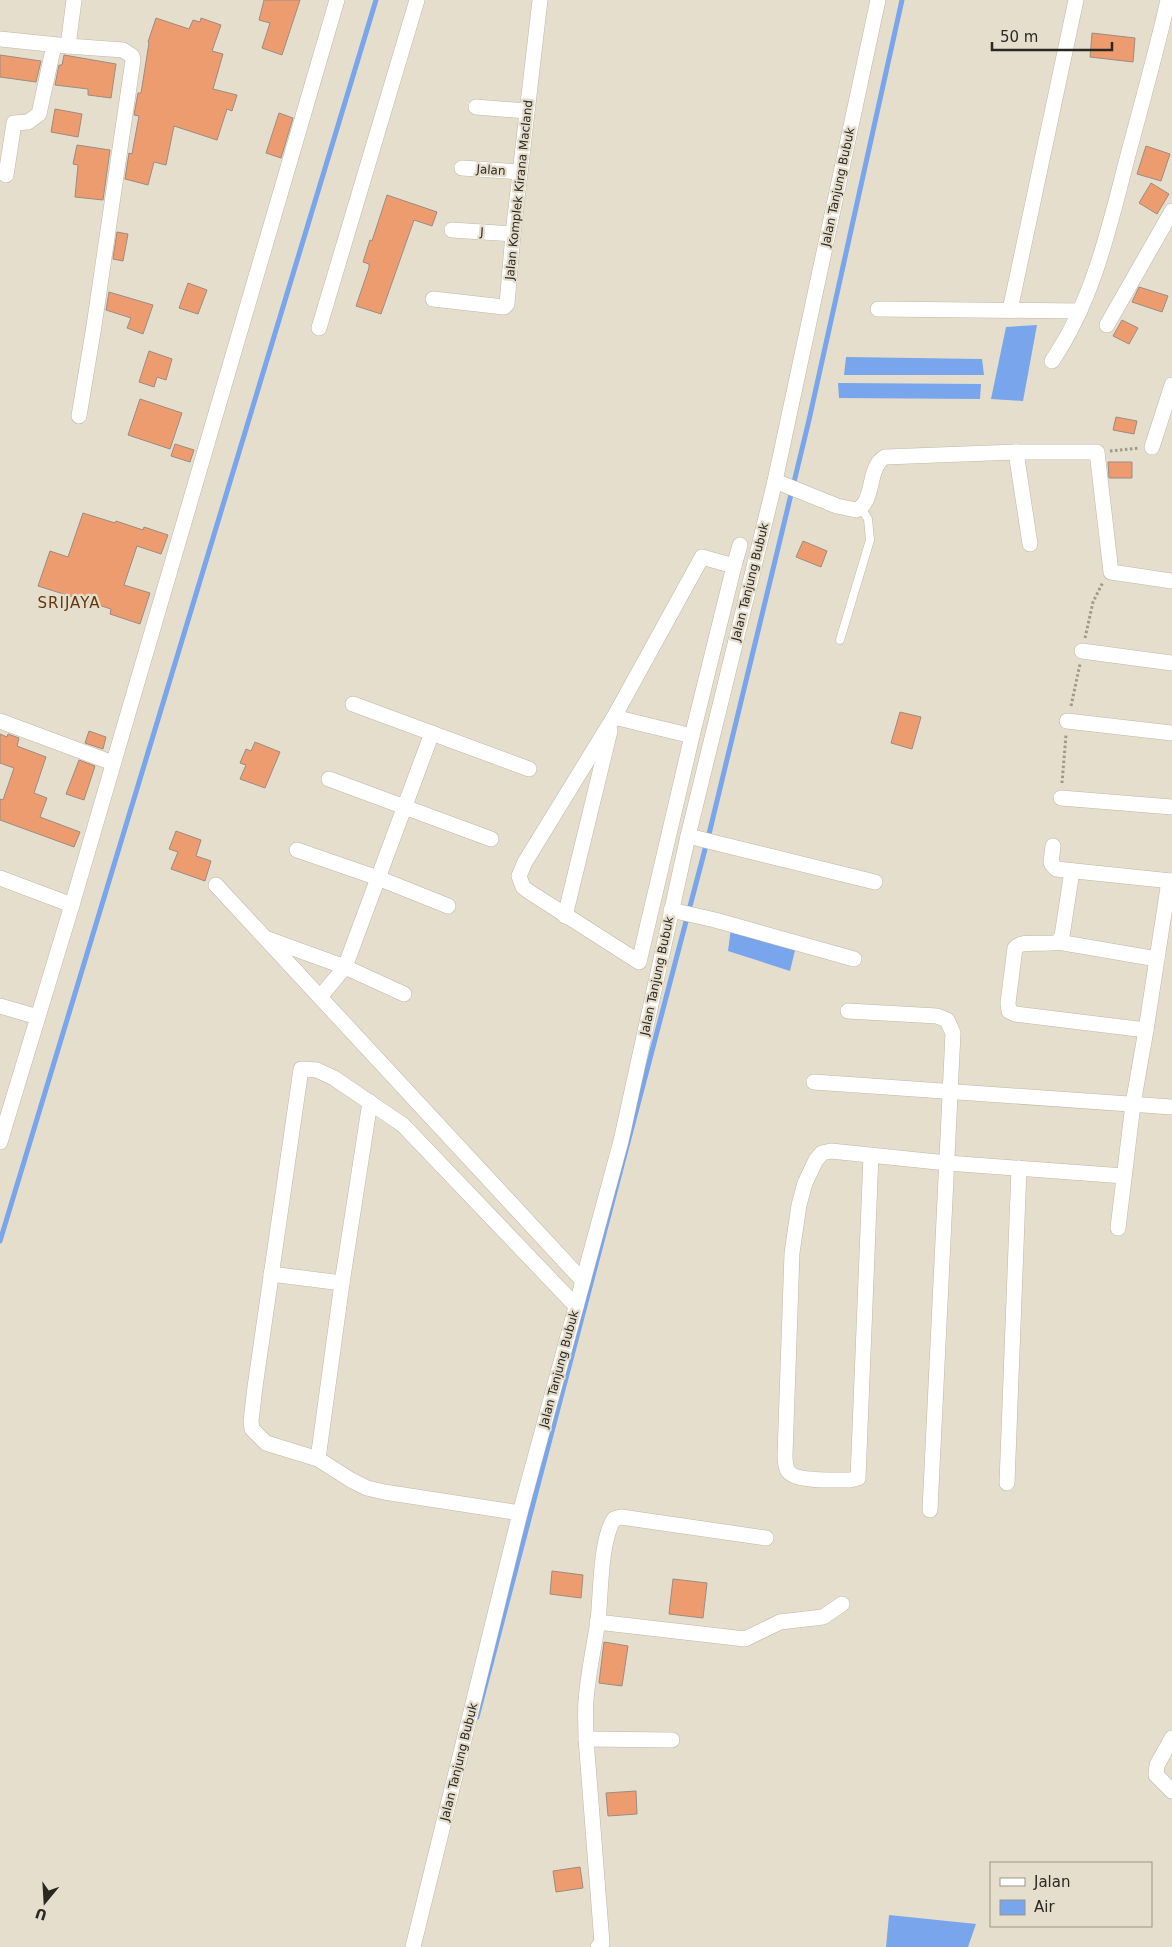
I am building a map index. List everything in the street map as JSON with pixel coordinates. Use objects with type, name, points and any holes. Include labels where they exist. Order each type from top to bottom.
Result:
[{"type":"street","points":[[6,175],[14,123],[28,122],[39,114],[74,0]]},
{"type":"street","points":[[0,1142],[72,905],[337,0]]},
{"type":"street","points":[[318,328],[417,0]]},
{"type":"street","name":"Jalan Komplek Kirana Macland","points":[[433,299],[504,308],[508,300],[513,234],[540,0]]},
{"type":"street","name":"Jalan Tanjung Bubuk","points":[[413,1947],[520,1513],[621,1141],[694,838],[710,748],[756,559],[782,483],[878,0]]},
{"type":"street","points":[[1010,310],[1076,0]]},
{"type":"street","points":[[1052,361],[1068,338],[1080,311],[1106,237],[1168,0]]},
{"type":"street","points":[[0,39],[61,46],[124,50],[132,56],[133,60],[94,326],[78,416]]},
{"type":"street","points":[[476,107],[527,111]]},
{"type":"street","name":"Jalan","points":[[462,168],[520,172]]},
{"type":"street","points":[[1107,325],[1172,211]]},
{"type":"street","name":"J","points":[[452,230],[513,234]]},
{"type":"street","points":[[878,309],[1080,311]]},
{"type":"street","points":[[1152,447],[1172,385]]},
{"type":"street","points":[[782,483],[848,509],[856,510],[865,504],[877,466],[885,458],[1016,452],[1097,452],[1111,572],[1172,580]]},
{"type":"street","points":[[1016,452],[1030,544]]},
{"type":"street","points":[[737,555],[639,962],[565,916],[523,887],[519,876],[524,862],[614,718],[702,557],[737,555],[756,559]]},
{"type":"street","points":[[1082,651],[1172,662]]},
{"type":"street","points":[[354,704],[529,768]]},
{"type":"street","points":[[614,718],[691,740],[710,748]]},
{"type":"street","points":[[565,916],[614,718]]},
{"type":"street","points":[[0,721],[113,763]]},
{"type":"street","points":[[1067,722],[1172,733]]},
{"type":"street","points":[[320,997],[345,968],[432,732]]},
{"type":"street","points":[[329,779],[491,839]]},
{"type":"street","points":[[1061,798],[1172,807]]},
{"type":"street","points":[[694,838],[875,882]]},
{"type":"street","points":[[1053,846],[1052,866],[1056,869],[1170,881],[1132,1104],[1118,1228]]},
{"type":"street","points":[[297,850],[378,878],[448,906]]},
{"type":"street","points":[[1058,942],[1062,936],[1072,871]]},
{"type":"street","points":[[0,878],[72,905]]},
{"type":"street","points":[[216,885],[583,1282]]},
{"type":"street","points":[[676,911],[854,959]]},
{"type":"street","points":[[264,938],[345,968],[404,994]]},
{"type":"street","points":[[1146,1030],[1015,1014],[1009,1011],[1008,1003],[1014,951],[1016,945],[1022,943],[1051,945],[1058,942],[1157,959]]},
{"type":"street","points":[[0,1006],[38,1017]]},
{"type":"street","points":[[848,1012],[938,1016],[947,1020],[953,1033],[930,1510]]},
{"type":"street","points":[[520,1513],[367,1488],[318,1459],[266,1443],[252,1429],[251,1421],[300,1069],[317,1070],[340,1082],[403,1125],[576,1306]]},
{"type":"street","points":[[814,1082],[1172,1107]]},
{"type":"street","points":[[318,1459],[342,1283],[370,1102]]},
{"type":"street","points":[[871,1155],[858,1478],[850,1480],[800,1478],[788,1472],[785,1466],[792,1253],[799,1205],[805,1183],[816,1160],[822,1153],[831,1151],[871,1155],[947,1163],[1124,1176]]},
{"type":"street","points":[[1007,1484],[1019,1168]]},
{"type":"street","points":[[271,1274],[342,1283]]},
{"type":"street","points":[[598,1947],[602,1943],[586,1739],[586,1700],[605,1549],[610,1526],[614,1519],[621,1517],[766,1538]]},
{"type":"street","points":[[597,1622],[745,1639],[780,1622],[823,1617],[842,1604]]},
{"type":"street","points":[[1172,1738],[1156,1769],[1156,1775],[1172,1791]]},
{"type":"street","points":[[586,1739],[672,1740]]},
{"type":"lane","points":[[840,640],[870,540],[868,519],[861,508]]},
{"type":"path","points":[[1097,452],[1152,447]]},
{"type":"path","points":[[1061,798],[1067,722]]},
{"type":"water","points":[[1037,325],[1023,401],[991,399],[1006,327]]},
{"type":"water","points":[[846,357],[982,359],[984,375],[844,375]]},
{"type":"water","points":[[838,383],[981,384],[980,399],[839,398]]},
{"type":"water","points":[[731,928],[796,946],[790,971],[728,951]]},
{"type":"water","points":[[889,1915],[976,1924],[968,1947],[886,1947]]},
{"type":"building","points":[[264,0],[300,0],[282,55],[262,48],[270,23],[259,20]]},
{"type":"building","points":[[156,18],[189,29],[193,20],[200,22],[201,18],[221,25],[212,51],[223,54],[213,89],[237,95],[232,111],[227,109],[217,140],[174,126],[166,165],[154,162],[148,185],[125,179],[129,153],[132,154],[139,116],[134,115],[138,93],[141,93],[148,42]]},
{"type":"building","points":[[1092,33],[1135,38],[1133,62],[1090,57]]},
{"type":"building","points":[[0,55],[41,61],[36,82],[0,77]]},
{"type":"building","points":[[64,55],[116,64],[111,98],[88,95],[88,89],[55,85],[59,65],[62,65]]},
{"type":"building","points":[[55,109],[82,114],[78,137],[51,132]]},
{"type":"building","points":[[279,113],[293,118],[281,158],[266,153]]},
{"type":"building","points":[[77,145],[110,150],[103,200],[75,197],[78,165],[73,164]]},
{"type":"building","points":[[1146,146],[1170,154],[1161,181],[1137,174]]},
{"type":"building","points":[[1151,183],[1169,194],[1157,214],[1139,203]]},
{"type":"building","points":[[387,195],[437,212],[432,226],[414,220],[381,314],[356,306],[369,268],[369,264],[363,262]]},
{"type":"building","points":[[117,232],[128,234],[123,261],[113,259]]},
{"type":"building","points":[[188,283],[207,290],[198,314],[179,308]]},
{"type":"building","points":[[1139,287],[1168,296],[1162,312],[1132,302]]},
{"type":"building","points":[[109,292],[153,305],[143,334],[127,328],[131,318],[106,310]]},
{"type":"building","points":[[1122,320],[1138,328],[1129,344],[1113,336]]},
{"type":"building","points":[[149,351],[172,359],[166,380],[157,377],[154,387],[139,382]]},
{"type":"building","points":[[140,399],[182,413],[170,449],[128,435]]},
{"type":"building","points":[[1116,417],[1137,421],[1134,434],[1113,430]]},
{"type":"building","points":[[175,444],[194,450],[190,462],[171,456]]},
{"type":"building","points":[[1108,462],[1132,462],[1132,478],[1109,478]]},
{"type":"building","points":[[83,513],[143,530],[144,527],[168,535],[161,554],[137,546],[124,585],[150,593],[140,624],[110,614],[111,609],[38,586],[50,551],[68,557]]},
{"type":"building","points":[[803,541],[827,551],[821,567],[796,557]]},
{"type":"building","points":[[900,712],[921,717],[912,749],[891,743]]},
{"type":"building","points":[[89,731],[106,737],[103,749],[85,743]]},
{"type":"building","points":[[0,734],[7,737],[8,734],[19,738],[17,746],[46,757],[34,793],[47,798],[40,817],[80,832],[74,847],[0,820],[0,799],[3,800],[14,768],[0,763]]},
{"type":"building","points":[[255,742],[280,752],[265,788],[240,779],[246,765],[240,763],[246,749],[251,751]]},
{"type":"building","points":[[79,760],[95,766],[84,800],[66,794]]},
{"type":"building","points":[[176,831],[201,840],[196,856],[211,861],[205,881],[171,869],[178,852],[169,849]]},
{"type":"building","points":[[552,1571],[583,1575],[581,1598],[550,1594]]},
{"type":"building","points":[[673,1579],[707,1583],[703,1618],[669,1614]]},
{"type":"building","points":[[604,1642],[628,1646],[622,1686],[599,1683]]},
{"type":"building","points":[[636,1791],[637,1814],[608,1816],[606,1793]]},
{"type":"building","points":[[580,1867],[583,1888],[556,1892],[553,1871]]},
{"type":"waterway","points":[[0,1241],[376,0]]},
{"type":"waterway","points":[[477,1717],[709,834],[809,420],[902,0]]},
{"type":"district","name":"SRIJAYA","points":[[69,603]]}]
